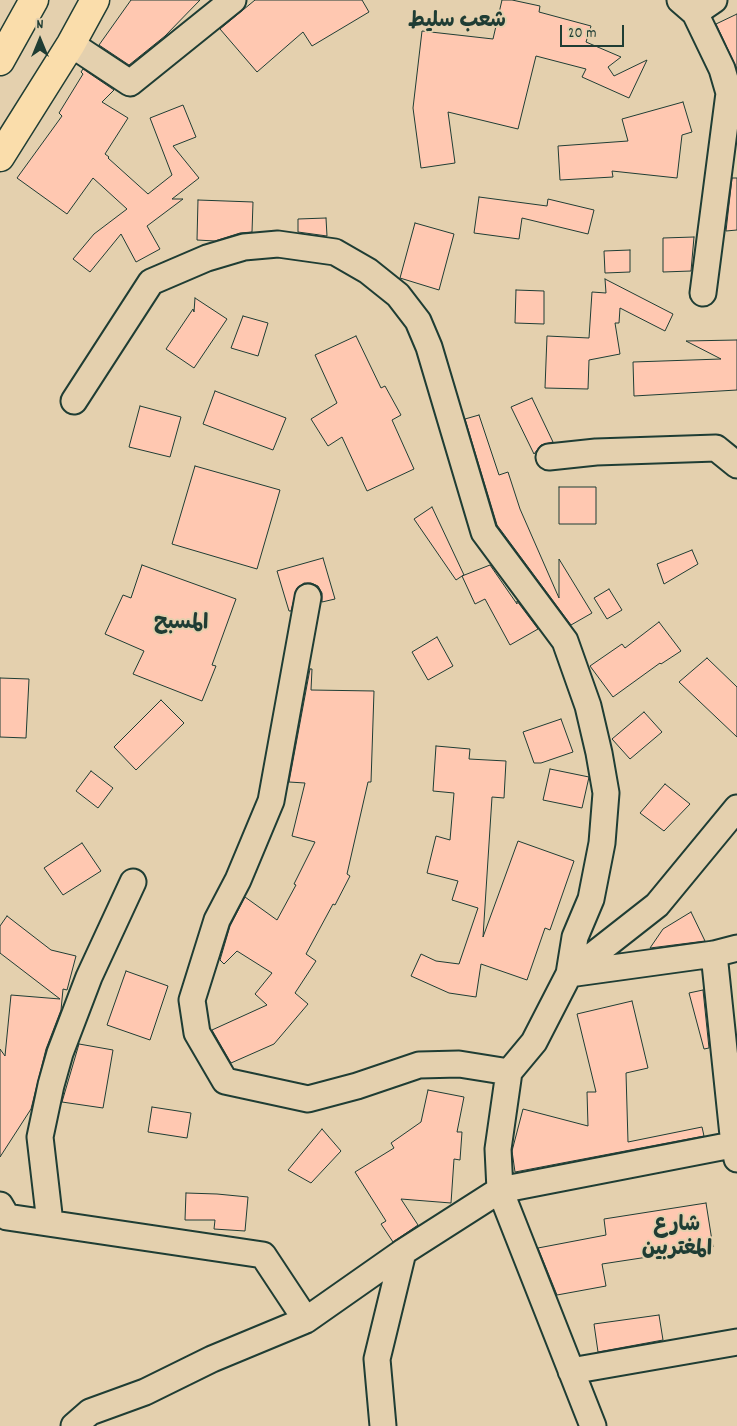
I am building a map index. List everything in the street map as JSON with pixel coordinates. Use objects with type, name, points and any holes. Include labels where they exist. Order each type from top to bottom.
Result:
[{"type":"main road","points":[[0,61],[34,0]]},
{"type":"main road","points":[[0,157],[71,44],[95,0]]},
{"type":"street","points":[[71,44],[130,83],[233,0]]},
{"type":"street","points":[[696,4],[730,77],[703,293]]},
{"type":"street","points":[[74,401],[150,282],[207,258],[244,246],[278,244],[335,252],[368,271],[398,295],[418,321],[429,347],[484,532],[565,641],[588,706],[606,793],[602,843],[591,899],[575,937],[569,974],[534,1042],[509,1072],[498,1149],[500,1190],[593,1426]]},
{"type":"street","points":[[549,457],[596,452],[716,448],[737,466]]},
{"type":"street","points":[[308,597],[271,801],[238,880],[217,920],[194,991],[192,1000],[197,1033],[225,1081],[308,1099],[357,1086],[419,1065],[459,1064],[509,1072]]},
{"type":"street","points":[[569,974],[657,905],[737,808]]},
{"type":"street","points":[[50,1223],[40,1137],[51,1085],[60,1053],[89,977],[133,882]]},
{"type":"street","points":[[74,1426],[90,1412],[145,1392],[212,1360],[306,1320],[403,1252],[500,1190],[736,1149],[725,951],[569,974]]},
{"type":"street","points":[[0,1204],[6,1217],[263,1255],[306,1320]]},
{"type":"street","points":[[383,1426],[377,1359],[403,1252]]},
{"type":"street","points":[[570,1371],[737,1342]]},
{"type":"building","points":[[131,0],[200,0],[165,36],[129,65],[99,45]]},
{"type":"building","points":[[255,0],[362,0],[369,12],[312,46],[303,32],[257,72],[220,29]]},
{"type":"building","points":[[502,0],[512,0],[540,6],[539,12],[591,26],[586,42],[621,57],[608,67],[614,76],[647,60],[629,98],[582,77],[586,69],[536,56],[518,129],[448,112],[455,163],[421,168],[413,108],[422,31],[493,39]]},
{"type":"building","points":[[737,14],[737,69],[716,24]]},
{"type":"building","points":[[83,69],[114,90],[102,102],[128,118],[105,154],[108,158],[148,194],[172,175],[150,118],[183,105],[196,137],[173,146],[199,178],[172,199],[183,199],[147,226],[160,249],[136,262],[121,234],[90,272],[73,259],[94,234],[127,209],[93,178],[67,214],[17,178],[62,116],[59,113],[83,74],[81,72]]},
{"type":"building","points":[[683,102],[692,132],[682,135],[677,178],[612,171],[613,177],[560,180],[558,146],[628,141],[622,119]]},
{"type":"building","points":[[732,178],[737,178],[737,230],[726,231]]},
{"type":"building","points":[[479,197],[547,206],[548,199],[594,210],[588,234],[522,218],[519,239],[474,233]]},
{"type":"building","points":[[198,200],[253,202],[252,232],[240,233],[215,241],[197,240]]},
{"type":"building","points":[[326,218],[327,236],[298,232],[298,219]]},
{"type":"building","points":[[415,223],[454,234],[439,290],[400,278]]},
{"type":"building","points":[[694,237],[691,271],[663,272],[663,238]]},
{"type":"building","points":[[630,250],[630,272],[605,273],[604,251]]},
{"type":"building","points":[[605,279],[673,314],[665,331],[620,308],[619,323],[615,323],[620,354],[589,360],[588,389],[545,388],[547,336],[589,338],[592,292],[606,293]]},
{"type":"building","points":[[516,290],[544,291],[544,324],[515,323]]},
{"type":"building","points":[[195,298],[227,319],[194,368],[166,349],[193,309],[194,312]]},
{"type":"building","points":[[243,316],[268,323],[258,356],[231,348]]},
{"type":"building","points":[[356,336],[381,388],[385,386],[401,415],[392,420],[414,469],[367,491],[342,437],[328,446],[311,419],[337,403],[315,355]]},
{"type":"building","points":[[737,340],[737,390],[634,396],[633,362],[721,359],[686,341]]},
{"type":"building","points":[[215,391],[286,418],[273,450],[203,424]]},
{"type":"building","points":[[532,398],[553,442],[541,445],[534,454],[511,407]]},
{"type":"building","points":[[140,406],[181,417],[170,457],[129,447]]},
{"type":"building","points":[[479,415],[499,475],[508,472],[520,509],[559,598],[559,559],[592,613],[571,625],[497,525],[465,419]]},
{"type":"building","points":[[195,466],[280,490],[257,569],[172,544]]},
{"type":"building","points":[[559,487],[596,487],[596,524],[559,524]]},
{"type":"building","points":[[432,507],[464,575],[456,580],[414,519]]},
{"type":"building","points":[[692,550],[698,564],[664,584],[657,564]]},
{"type":"building","points":[[323,558],[335,599],[322,602],[322,593],[318,586],[304,583],[297,588],[291,611],[289,611],[277,571]]},
{"type":"building","points":[[142,565],[236,599],[212,665],[216,666],[202,701],[133,674],[144,651],[105,634],[123,595],[131,598]]},
{"type":"building","points":[[490,565],[517,604],[517,601],[538,629],[510,645],[485,599],[475,604],[462,576]]},
{"type":"building","points":[[609,589],[622,610],[607,619],[594,598]]},
{"type":"building","points":[[659,622],[681,651],[660,663],[613,697],[590,666],[622,644],[625,648]]},
{"type":"building","points":[[437,637],[453,666],[428,680],[412,652]]},
{"type":"building","points":[[707,658],[737,687],[737,737],[679,682]]},
{"type":"building","points":[[310,669],[312,669],[311,690],[374,691],[371,782],[368,782],[347,874],[350,876],[306,954],[316,961],[295,993],[308,1004],[274,1044],[231,1063],[212,1030],[267,1005],[255,994],[272,973],[237,951],[224,964],[220,960],[230,926],[245,897],[277,920],[296,885],[294,884],[315,842],[292,836],[305,783],[289,782]]},
{"type":"building","points":[[0,678],[29,679],[26,738],[0,737]]},
{"type":"building","points":[[161,700],[184,723],[136,770],[114,747]]},
{"type":"building","points":[[644,712],[662,732],[630,759],[612,739]]},
{"type":"building","points":[[561,719],[573,752],[541,763],[534,763],[523,732]]},
{"type":"building","points":[[436,746],[470,749],[469,759],[506,761],[504,798],[492,797],[483,937],[518,841],[574,861],[550,930],[545,928],[527,980],[481,964],[476,997],[449,993],[411,976],[421,954],[436,961],[459,964],[478,908],[452,900],[458,881],[427,873],[436,836],[450,840],[454,793],[433,791]]},
{"type":"building","points":[[550,769],[589,777],[582,808],[543,800]]},
{"type":"building","points":[[91,771],[113,788],[98,808],[76,791]]},
{"type":"building","points":[[665,784],[690,804],[664,831],[640,813]]},
{"type":"building","points":[[82,843],[101,871],[63,895],[44,868]]},
{"type":"building","points":[[691,912],[705,941],[650,948],[663,929]]},
{"type":"building","points":[[7,916],[51,950],[76,956],[67,990],[63,989],[61,1010],[46,1049],[31,1109],[0,1157],[0,1049],[5,1056],[11,995],[60,999],[0,953],[0,926]]},
{"type":"building","points":[[126,971],[168,986],[150,1040],[107,1025]]},
{"type":"building","points":[[703,990],[709,1048],[704,1049],[689,993]]},
{"type":"building","points":[[632,1001],[648,1068],[626,1073],[628,1142],[702,1127],[704,1136],[515,1172],[512,1151],[523,1109],[588,1126],[587,1092],[596,1092],[577,1014]]},
{"type":"building","points":[[79,1044],[113,1050],[103,1108],[62,1102]]},
{"type":"building","points":[[428,1090],[464,1097],[457,1132],[462,1132],[460,1160],[454,1159],[451,1203],[401,1199],[418,1225],[393,1242],[381,1224],[386,1221],[355,1172],[394,1148],[391,1143],[421,1122]]},
{"type":"building","points":[[152,1107],[191,1113],[187,1138],[148,1132]]},
{"type":"building","points":[[322,1129],[341,1151],[311,1183],[288,1170]]},
{"type":"building","points":[[186,1193],[248,1197],[245,1231],[214,1229],[215,1220],[185,1220]]},
{"type":"building","points":[[706,1203],[713,1247],[602,1264],[606,1286],[557,1295],[538,1248],[606,1235],[604,1219]]},
{"type":"building","points":[[659,1315],[663,1340],[598,1352],[594,1324]]},
{"type":"district","name":"شعب سليط","points":[[457,23]]},
{"type":"district","name":"المسبح","points":[[181,625]]},
{"type":"district","name":"شارع المغتربين","points":[[677,1239]]}]
